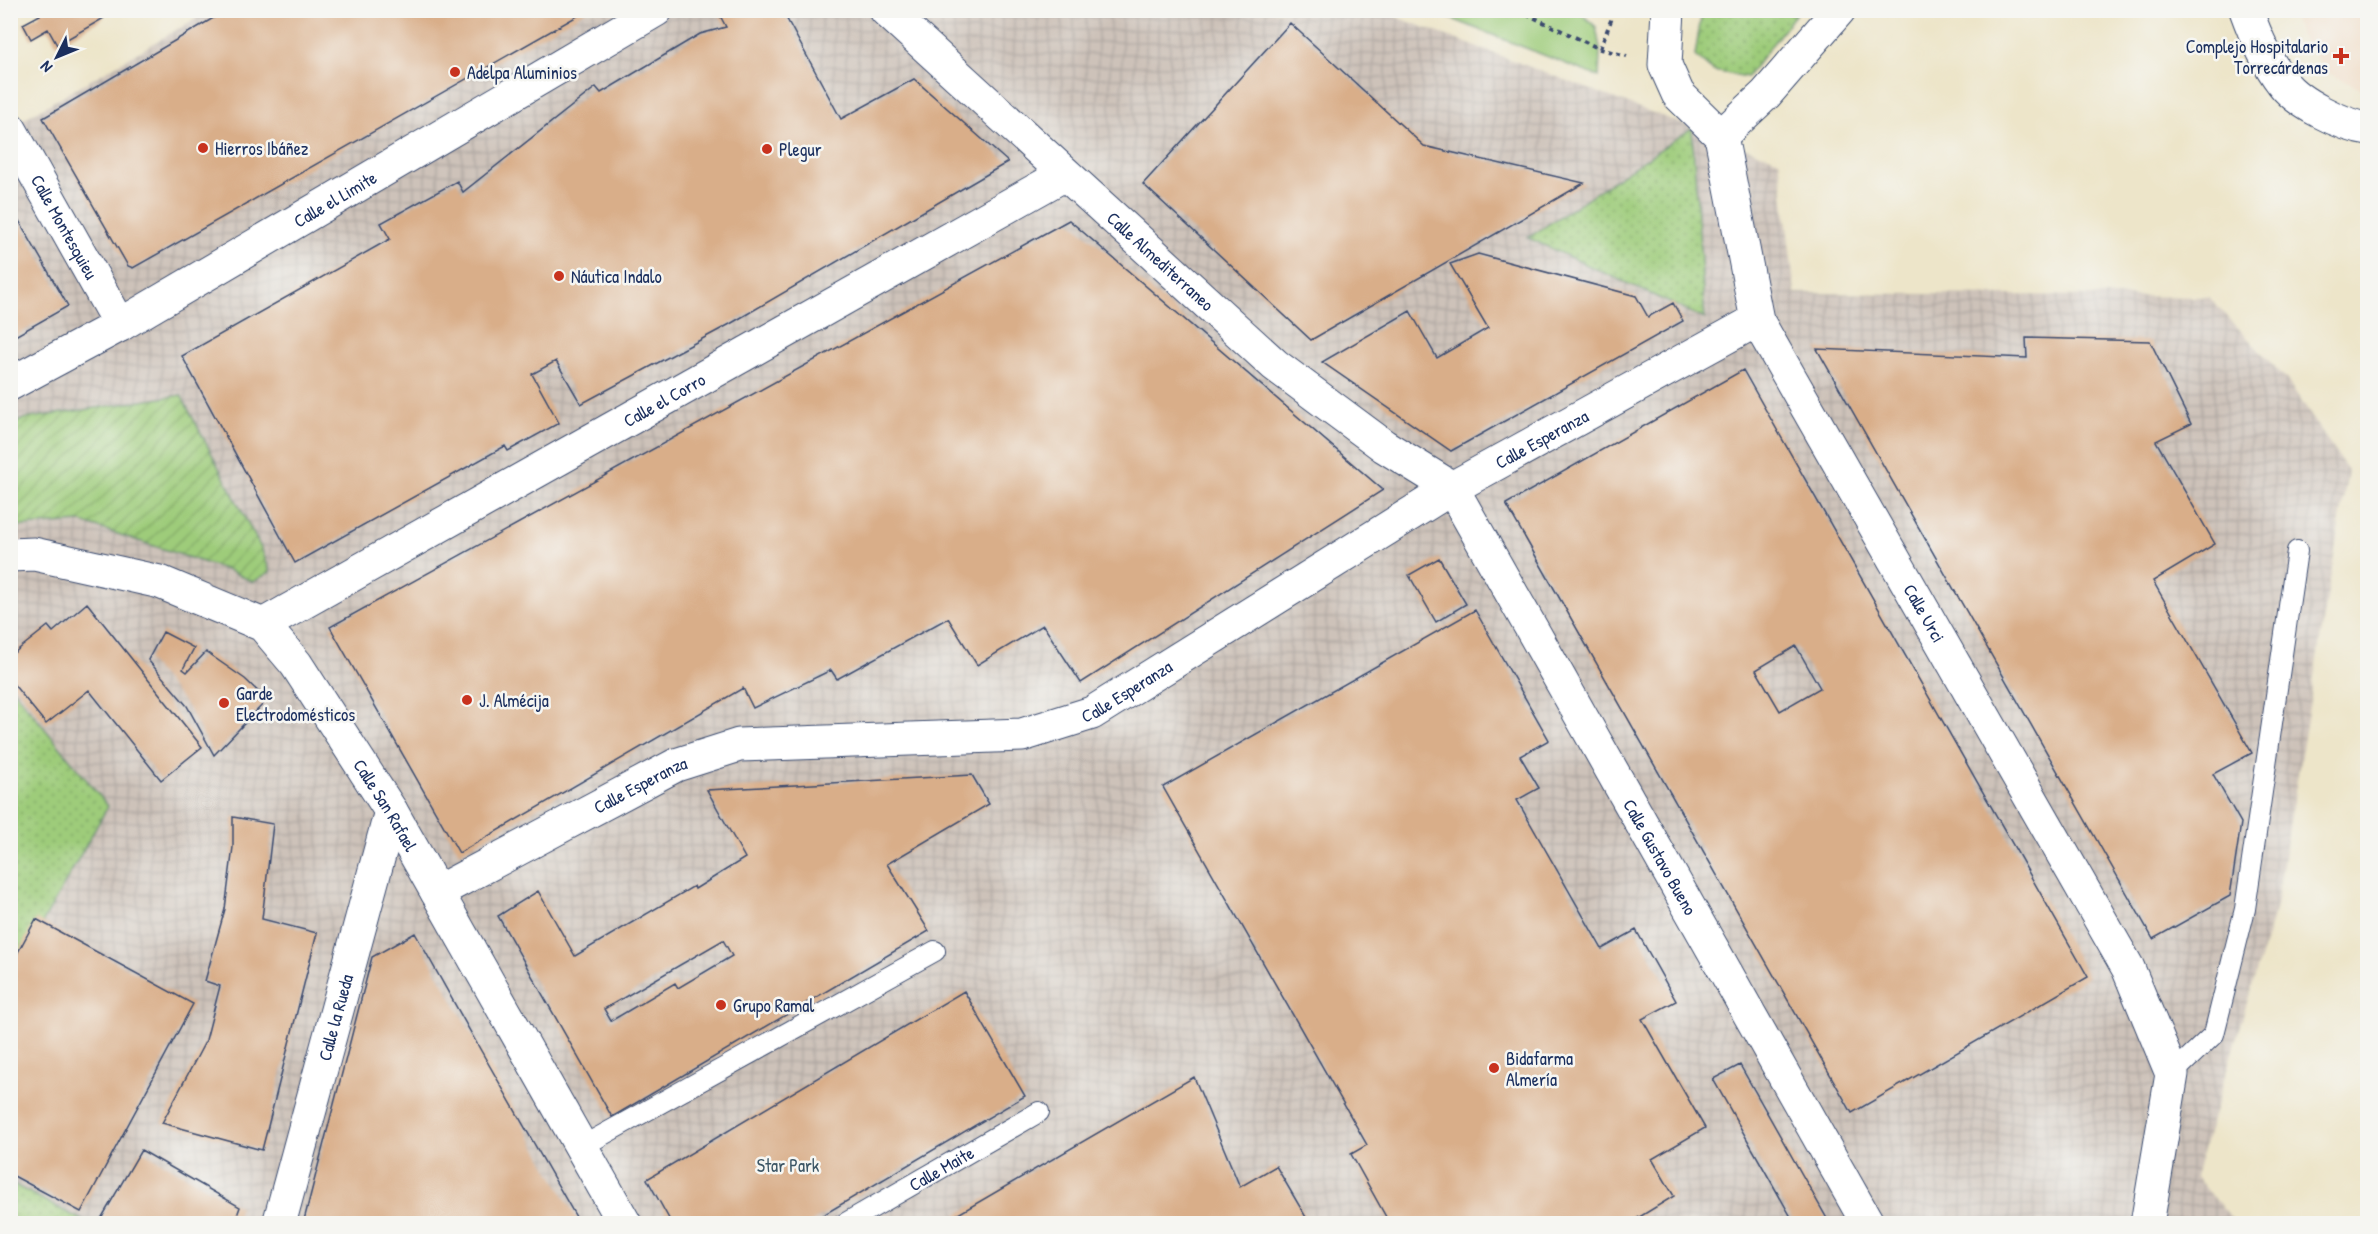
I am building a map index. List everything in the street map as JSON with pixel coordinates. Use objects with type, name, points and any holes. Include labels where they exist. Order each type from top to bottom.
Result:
[{"type":"street","name":"Calle el Limite","points":[[10,384],[120,325],[656,10]]},
{"type":"street","name":"Calle Almediterraneo","points":[[886,10],[1275,365],[1384,446],[1452,488]]},
{"type":"street","points":[[1668,10],[1665,65],[1678,94],[1721,136],[1766,94],[1836,14]]},
{"type":"street","points":[[2246,10],[2256,38],[2283,84],[2316,110],[2367,129]]},
{"type":"street","name":"Calle Montesquieu","points":[[10,129],[120,325]]},
{"type":"street","name":"Calle Urci","points":[[1721,136],[1757,320],[2128,968],[2172,1074]]},
{"type":"street","name":"Calle el Corro","points":[[263,625],[1065,174]]},
{"type":"street","name":"Calle Esperanza","points":[[437,892],[676,765],[739,745],[1022,735],[1092,712],[1452,488],[1757,320]]},
{"type":"street","name":"Calle Gustavo Bueno","points":[[1452,488],[1868,1224]]},
{"type":"street","name":"Calle San Rafael","points":[[10,555],[34,555],[160,582],[263,625],[296,664],[391,811],[624,1224]]},
{"type":"street","name":"Calle la Rueda","points":[[279,1224],[391,811]]},
{"type":"street","points":[[2147,1224],[2172,1074]]},
{"type":"lane","points":[[2172,1074],[2214,1034],[2245,909],[2297,551]]},
{"type":"lane","points":[[581,1147],[936,951]]},
{"type":"lane","name":"Calle Maite","points":[[844,1224],[1040,1112]]},
{"type":"path","points":[[1518,10],[1600,49],[1615,10]]},
{"type":"shaded area","points":[[209,11],[1380,11],[1779,160],[1795,293],[2209,297],[2287,380],[2348,471],[2276,906],[2195,1176],[2236,1223],[87,1223],[11,1183],[11,979],[108,806],[11,687],[10,127]]},
{"type":"shaded area","name":"Complejo Hospitalario Torrecárdenas","points":[[2291,11],[2367,11],[2367,92],[2328,73],[2302,39]]},
{"type":"green space","points":[[1702,10],[1798,11],[1747,77],[1713,71],[1695,56]]},
{"type":"green space","points":[[1432,11],[1578,11],[1596,27],[1600,49],[1599,77]]},
{"type":"green space","points":[[1692,128],[1705,319],[1528,238]]},
{"type":"green space","points":[[181,395],[262,550],[270,572],[253,582],[230,571],[81,522],[11,527],[11,426],[23,419]]},
{"type":"green space","points":[[11,687],[108,806],[11,979]]},
{"type":"green space","points":[[11,1183],[87,1223],[11,1223]]},
{"type":"building","points":[[37,10],[100,10],[104,18],[57,45],[48,29],[31,39],[23,24],[40,15]]},
{"type":"building","name":"Hierros Ibáñez","points":[[227,10],[588,10],[133,268],[128,266],[43,118]]},
{"type":"building","points":[[717,10],[782,10],[841,119],[914,79],[1008,162],[730,324],[581,404],[556,361],[532,374],[559,423],[508,451],[505,446],[295,563],[182,356],[390,239],[381,223],[457,181],[463,192],[596,87],[601,93],[700,34],[726,27]]},
{"type":"building","points":[[1290,23],[1424,146],[1584,183],[1311,340],[1143,184]]},
{"type":"building","points":[[10,205],[68,306],[10,339]]},
{"type":"building","points":[[1069,220],[1383,490],[1081,683],[1043,625],[977,665],[948,618],[837,679],[831,670],[753,708],[743,688],[459,853],[330,627]]},
{"type":"building","points":[[1478,254],[1636,296],[1648,317],[1673,303],[1683,321],[1451,451],[1322,362],[1410,311],[1437,358],[1488,328],[1450,264]]},
{"type":"building","points":[[2026,338],[2150,341],[2191,424],[2156,441],[2215,544],[2153,581],[2252,753],[2213,774],[2241,823],[2230,896],[2153,939],[1817,349],[2027,358]]},
{"type":"building","points":[[1743,370],[2088,977],[1852,1113],[1506,504]],"holes":[[[1796,646],[1820,688],[1780,711],[1756,670]]]},
{"type":"building","points":[[1439,558],[1466,604],[1436,622],[1409,575]]},
{"type":"building","points":[[87,603],[202,747],[161,780],[89,690],[46,724],[10,680],[10,656],[48,626],[53,632]]},
{"type":"building","points":[[1475,610],[1549,740],[1520,756],[1539,788],[1517,800],[1602,949],[1636,930],[1676,1001],[1642,1019],[1705,1128],[1652,1159],[1674,1196],[1628,1224],[1390,1224],[1351,1154],[1367,1145],[1163,787]]},
{"type":"building","name":"Garde Electrodomésticos","points":[[163,632],[194,648],[183,669],[187,672],[206,652],[245,679],[267,700],[214,755],[187,706],[148,660]]},
{"type":"building","points":[[972,775],[989,804],[887,864],[929,931],[612,1117],[498,916],[538,891],[575,956],[694,886],[695,889],[745,858],[707,790]],"holes":[[[723,940],[732,956],[678,988],[675,983],[611,1021],[604,1009]]]},
{"type":"building","points":[[233,817],[273,824],[262,919],[317,933],[262,1150],[162,1123],[206,1040],[220,986],[205,981],[225,909],[233,847]]},
{"type":"building","points":[[36,919],[193,1004],[81,1212],[10,1174],[10,967]]},
{"type":"building","points":[[415,933],[580,1224],[303,1224],[372,957]]},
{"type":"building","name":"Star Park","points":[[964,991],[1025,1096],[808,1224],[672,1224],[647,1179]]},
{"type":"building","points":[[1740,1065],[1830,1224],[1795,1224],[1713,1079]]},
{"type":"building","points":[[1194,1077],[1240,1187],[1276,1166],[1310,1224],[941,1224]]},
{"type":"building","points":[[141,1150],[240,1207],[234,1224],[98,1224]]},
{"type":"place","name":"Complejo Hospitalario Torrecárdenas","points":[[2341,56]]},
{"type":"place","name":"Adelpa Aluminios","points":[[455,72]]},
{"type":"place","name":"Hierros Ibáñez","points":[[203,148]]},
{"type":"place","name":"Plegur","points":[[767,149]]},
{"type":"place","name":"Náutica Indalo","points":[[559,276]]},
{"type":"place","name":"J. Almécija","points":[[467,700]]},
{"type":"place","name":"Garde Electrodomésticos","points":[[224,703]]},
{"type":"place","name":"Grupo Ramal","points":[[721,1005]]},
{"type":"place","name":"Bidafarma Almería","points":[[1494,1068]]}]
